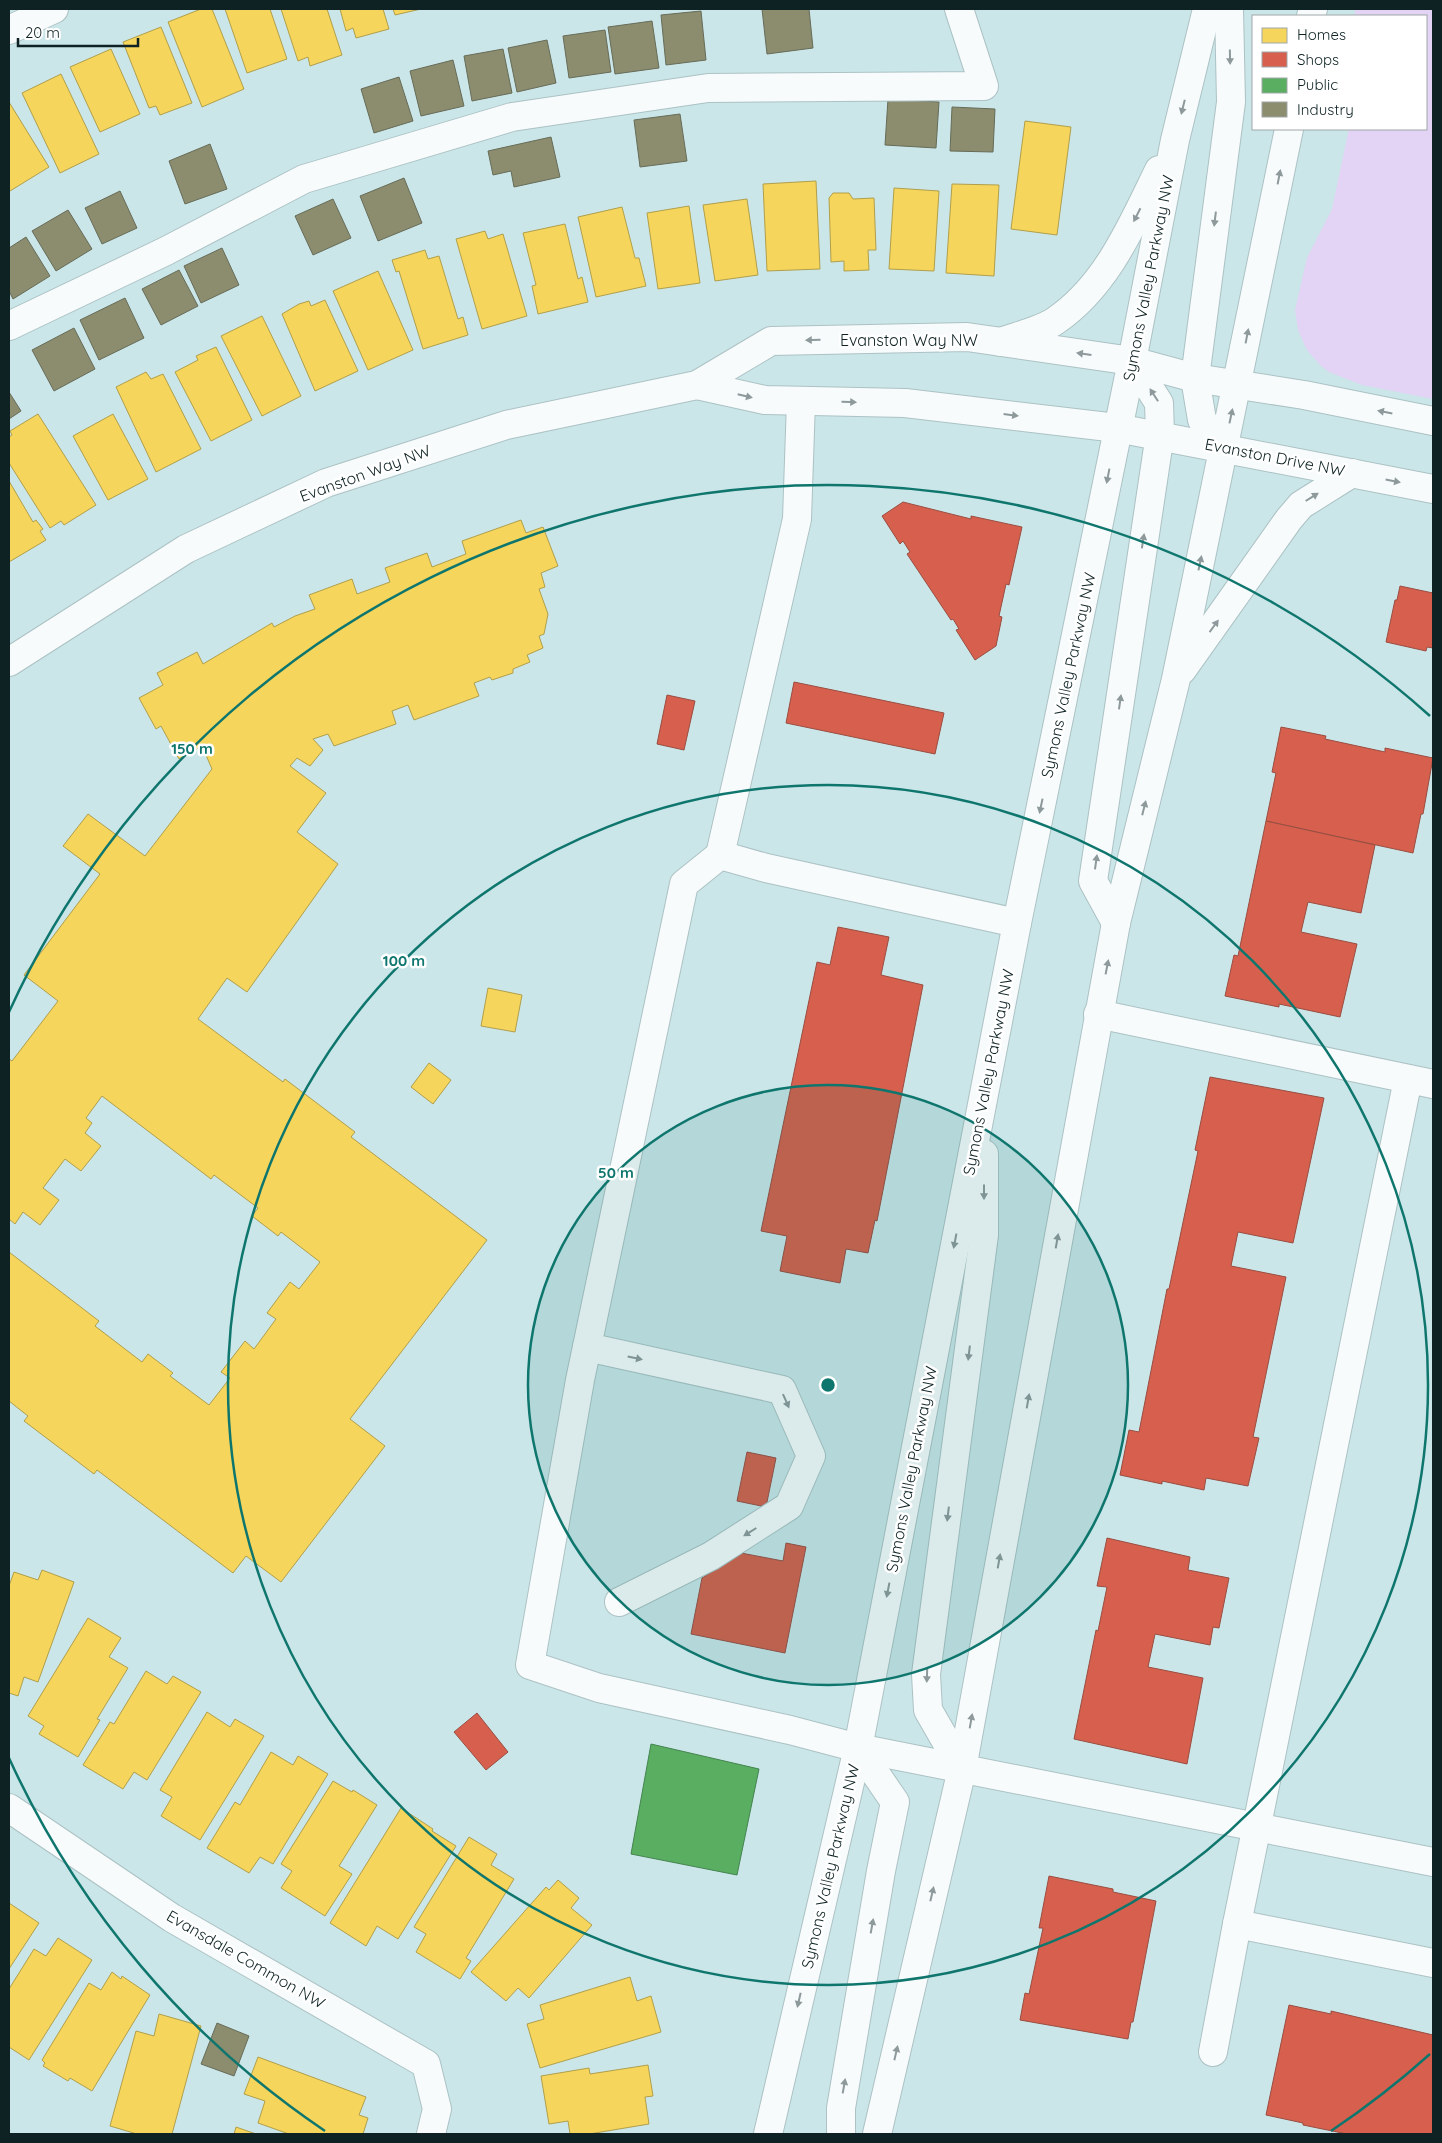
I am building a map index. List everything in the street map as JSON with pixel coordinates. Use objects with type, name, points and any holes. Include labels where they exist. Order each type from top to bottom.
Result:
[{"type":"main road","points":[[9,30],[54,9]]},
{"type":"main road","points":[[9,326],[166,251],[304,179],[512,117],[708,88],[984,86],[959,9]]},
{"type":"main road","name":"Symons Valley Parkway NW","points":[[768,2134],[858,1748],[984,1090],[1132,361],[1174,140],[1207,9]]},
{"type":"main road","points":[[1224,447],[1202,420],[1195,378],[1231,102],[1229,9]]},
{"type":"main road","points":[[877,2134],[962,1769],[1116,923],[1176,679],[1289,130]]},
{"type":"main road","points":[[1001,342],[1054,322],[1083,299],[1119,250],[1174,140]]},
{"type":"main road","name":"Evanston Way NW","points":[[9,662],[186,549],[326,483],[506,425],[697,385],[771,341],[967,337],[1132,361]]},
{"type":"main road","points":[[1132,361],[1195,378],[1237,384],[1433,421]]},
{"type":"main road","points":[[1116,923],[1093,881],[1160,434],[1159,403],[1132,361]]},
{"type":"main road","name":"Evanston Way NW","points":[[697,385],[765,400],[905,402],[1117,428]]},
{"type":"main road","points":[[801,401],[797,519],[720,855],[684,884],[587,1347],[530,1665],[599,1688],[790,1730],[858,1748],[1433,1862]]},
{"type":"main road","name":"Evanston Drive NW","points":[[1117,428],[1160,434],[1283,461],[1433,489]]},
{"type":"main road","points":[[1176,679],[1289,519],[1301,505],[1352,473]]},
{"type":"main road","points":[[720,855],[766,868],[1017,923]]},
{"type":"main road","points":[[1098,1014],[1420,1081],[1256,1827],[1214,2052]]},
{"type":"main road","points":[[962,1769],[928,1710],[926,1674],[984,1235],[984,1090]]},
{"type":"main road","points":[[587,1347],[782,1390],[811,1456],[789,1506],[711,1556],[619,1602]]},
{"type":"main road","points":[[841,2134],[841,2108],[881,1871],[895,1802],[858,1748]]},
{"type":"main road","name":"Evansdale Common NW","points":[[9,1808],[172,1918],[426,2064],[437,2109],[431,2134]]},
{"type":"main road","points":[[1237,1924],[1433,1963]]},
{"type":"shaded area","points":[[1355,9],[1433,9],[1433,399],[1362,385],[1329,372],[1307,350],[1298,330],[1295,310],[1307,258],[1332,209],[1349,130],[1427,130],[1427,15],[1355,15]]},
{"type":"building: Homes","points":[[201,9],[212,9],[244,89],[202,107],[168,22]]},
{"type":"building: Homes","points":[[225,9],[270,9],[287,59],[247,73]]},
{"type":"building: Homes","points":[[281,9],[327,9],[342,55],[310,66],[308,57],[298,61]]},
{"type":"building: Homes","points":[[340,9],[383,9],[389,29],[356,38],[353,28],[346,31]]},
{"type":"building: Homes","points":[[393,9],[421,9],[395,15]]},
{"type":"building: Homes","points":[[161,27],[192,103],[160,115],[156,106],[149,108],[123,42]]},
{"type":"building: Homes","points":[[111,49],[140,114],[100,132],[70,67]]},
{"type":"building: Homes","points":[[61,74],[99,154],[60,173],[22,93]]},
{"type":"building: Homes","points":[[9,102],[49,167],[10,191],[9,188]]},
{"type":"building: Homes","points":[[1025,121],[1071,127],[1057,235],[1011,229]]},
{"type":"building: Homes","points":[[816,181],[820,269],[767,271],[763,184]]},
{"type":"building: Homes","points":[[952,184],[999,185],[994,276],[946,273]]},
{"type":"building: Homes","points":[[894,188],[939,191],[934,271],[889,269]]},
{"type":"building: Homes","points":[[833,193],[849,193],[853,199],[874,198],[876,250],[868,250],[869,270],[844,271],[844,261],[831,262],[829,198]]},
{"type":"building: Homes","points":[[747,199],[758,275],[715,281],[703,205]]},
{"type":"building: Homes","points":[[689,206],[700,283],[658,289],[647,213]]},
{"type":"building: Homes","points":[[622,207],[635,258],[639,258],[646,286],[596,297],[578,217]]},
{"type":"building: Homes","points":[[565,224],[578,279],[582,277],[588,302],[538,314],[532,286],[536,285],[523,233]]},
{"type":"building: Homes","points":[[485,231],[488,239],[503,234],[527,316],[482,329],[456,239]]},
{"type":"building: Homes","points":[[425,250],[428,259],[439,256],[458,319],[463,317],[468,335],[423,349],[399,271],[396,272],[392,260]]},
{"type":"building: Homes","points":[[378,271],[413,350],[368,370],[333,291]]},
{"type":"building: Homes","points":[[325,300],[358,371],[315,391],[282,314],[299,304],[309,301],[311,306]]},
{"type":"building: Homes","points":[[262,316],[301,396],[262,416],[221,336]]},
{"type":"building: Homes","points":[[216,347],[252,420],[211,441],[175,372],[198,360],[196,356]]},
{"type":"building: Homes","points":[[146,372],[151,379],[163,374],[201,449],[156,472],[116,387]]},
{"type":"building: Homes","points":[[38,414],[96,505],[64,525],[61,521],[50,528],[9,463],[9,437],[12,435],[10,431]]},
{"type":"building: Homes","points":[[113,414],[148,479],[108,500],[73,436]]},
{"type":"building: Homes","points":[[9,481],[33,522],[36,520],[43,529],[40,531],[46,540],[9,562]]},
{"type":"building: Homes","points":[[521,520],[526,533],[543,527],[558,566],[541,573],[545,587],[539,589],[548,614],[544,634],[539,636],[543,648],[527,655],[530,662],[513,669],[513,673],[492,680],[490,677],[474,683],[479,696],[414,720],[408,705],[392,711],[396,724],[334,746],[328,734],[313,739],[323,750],[310,766],[297,758],[290,766],[326,793],[297,832],[338,864],[247,992],[227,978],[198,1019],[283,1082],[285,1079],[355,1132],[351,1137],[487,1240],[350,1419],[385,1446],[281,1582],[246,1556],[233,1573],[97,1470],[94,1474],[24,1421],[28,1416],[9,1401],[9,1252],[99,1321],[95,1326],[142,1362],[148,1354],[173,1373],[170,1376],[209,1405],[230,1378],[221,1372],[245,1341],[254,1349],[276,1319],[267,1313],[290,1282],[299,1289],[320,1262],[281,1232],[278,1236],[252,1216],[258,1208],[214,1175],[211,1179],[102,1096],[86,1118],[92,1123],[85,1133],[101,1146],[81,1171],[65,1159],[43,1188],[59,1200],[40,1225],[23,1212],[15,1224],[9,1219],[9,1059],[12,1061],[58,1001],[24,975],[100,874],[63,846],[88,814],[145,856],[212,769],[202,746],[179,759],[161,726],[156,729],[139,698],[163,685],[157,673],[197,652],[203,664],[272,623],[274,627],[295,616],[315,609],[309,595],[352,579],[357,594],[390,582],[385,568],[427,553],[432,567],[466,554],[462,541]]},
{"type":"building: Homes","points":[[488,988],[522,995],[515,1032],[481,1026]]},
{"type":"building: Homes","points":[[429,1063],[451,1080],[433,1104],[411,1087]]},
{"type":"building: Homes","points":[[42,1570],[74,1582],[38,1682],[24,1677],[18,1696],[9,1693],[9,1586],[14,1572],[38,1580]]},
{"type":"building: Homes","points":[[88,1618],[121,1638],[109,1657],[128,1668],[97,1719],[100,1720],[78,1757],[39,1734],[44,1726],[28,1716]]},
{"type":"building: Homes","points":[[146,1671],[167,1684],[173,1676],[201,1692],[147,1780],[134,1772],[123,1789],[83,1765],[110,1722],[114,1724]]},
{"type":"building: Homes","points":[[207,1712],[230,1727],[235,1719],[264,1736],[200,1840],[161,1816],[172,1797],[160,1790]]},
{"type":"building: Homes","points":[[271,1752],[293,1765],[298,1756],[328,1774],[273,1864],[260,1857],[249,1873],[207,1848],[235,1802],[240,1805]]},
{"type":"building: Homes","points":[[333,1781],[352,1792],[353,1790],[377,1805],[339,1866],[352,1874],[325,1916],[281,1888],[292,1871],[281,1864]]},
{"type":"building: Homes","points":[[401,1808],[456,1846],[398,1939],[377,1926],[366,1946],[330,1923]]},
{"type":"building: Homes","points":[[469,1837],[497,1854],[491,1865],[514,1879],[466,1958],[471,1961],[460,1979],[416,1952],[426,1934],[414,1927]]},
{"type":"building: Homes","points":[[558,1880],[579,1898],[571,1908],[592,1925],[529,1998],[518,1988],[506,2001],[471,1972],[546,1887],[549,1890]]},
{"type":"building: Homes","points":[[9,1903],[39,1923],[9,1969]]},
{"type":"building: Homes","points":[[58,1938],[92,1960],[29,2060],[9,2047],[9,1989],[34,1949],[46,1956]]},
{"type":"building: Homes","points":[[112,1972],[121,1979],[122,1976],[150,1995],[92,2091],[70,2078],[68,2081],[43,2066],[45,2063],[42,2060],[89,1983],[101,1990]]},
{"type":"building: Homes","points":[[630,1977],[637,2001],[651,1996],[661,2032],[540,2068],[527,2024],[544,2019],[540,2005]]},
{"type":"building: Homes","points":[[159,2014],[201,2026],[172,2134],[137,2134],[110,2126],[136,2031],[154,2036]]},
{"type":"building: Homes","points":[[258,2057],[366,2097],[359,2115],[368,2118],[363,2134],[289,2134],[258,2123],[265,2101],[244,2094]]},
{"type":"building: Homes","points":[[648,2065],[653,2096],[645,2097],[649,2124],[589,2134],[570,2134],[568,2121],[549,2124],[541,2076],[589,2068],[590,2074]]},
{"type":"building: Homes","points":[[236,2127],[256,2134],[234,2134]]},
{"type":"building: Shops","points":[[903,502],[971,519],[971,516],[1022,527],[1009,585],[1006,584],[999,616],[1002,617],[996,646],[975,660],[956,630],[959,629],[953,619],[951,620],[907,554],[910,552],[903,541],[900,544],[882,516]]},
{"type":"building: Shops","points":[[1400,586],[1433,593],[1433,648],[1427,647],[1426,651],[1386,642]]},
{"type":"building: Shops","points":[[794,682],[944,713],[935,754],[786,723]]},
{"type":"building: Shops","points":[[667,695],[695,701],[684,750],[657,744]]},
{"type":"building: Shops","points":[[1281,727],[1326,736],[1325,739],[1385,752],[1385,748],[1433,758],[1423,814],[1421,814],[1413,853],[1266,821],[1276,773],[1272,772]]},
{"type":"building: Shops","points":[[1266,821],[1375,845],[1361,913],[1308,902],[1301,932],[1357,944],[1340,1017],[1279,1004],[1279,1007],[1225,996],[1234,955],[1238,956]]},
{"type":"building: Shops","points":[[838,927],[889,937],[881,975],[923,985],[877,1221],[875,1220],[868,1253],[846,1249],[840,1283],[780,1271],[787,1236],[761,1231],[817,962],[830,965]]},
{"type":"building: Shops","points":[[1210,1077],[1324,1098],[1293,1243],[1238,1232],[1231,1266],[1286,1277],[1253,1437],[1259,1438],[1248,1486],[1206,1478],[1204,1490],[1120,1475],[1129,1430],[1139,1432],[1167,1289],[1169,1289],[1198,1151],[1195,1150]]},
{"type":"building: Shops","points":[[747,1452],[776,1458],[766,1507],[737,1501]]},
{"type":"building: Shops","points":[[1107,1538],[1190,1557],[1188,1570],[1229,1578],[1219,1628],[1213,1627],[1210,1645],[1155,1634],[1148,1667],[1203,1678],[1187,1764],[1074,1739],[1096,1630],[1098,1631],[1107,1587],[1097,1586]]},
{"type":"building: Shops","points":[[786,1543],[806,1547],[785,1653],[691,1634],[702,1578],[741,1553],[783,1561]]},
{"type":"building: Shops","points":[[477,1713],[508,1752],[486,1770],[454,1732]]},
{"type":"building: Shops","points":[[1049,1876],[1113,1889],[1113,1892],[1156,1901],[1133,2022],[1131,2022],[1128,2039],[1020,2020],[1025,1993],[1029,1994],[1043,1928],[1039,1928]]},
{"type":"building: Shops","points":[[1289,2005],[1331,2014],[1331,2011],[1433,2035],[1433,2134],[1347,2134],[1266,2115]]},
{"type":"building: Public","points":[[651,1744],[759,1769],[737,1875],[631,1854]]},
{"type":"building: Industry","points":[[762,9],[809,9],[813,48],[767,54]]},
{"type":"building: Industry","points":[[701,11],[706,60],[666,65],[661,15]]},
{"type":"building: Industry","points":[[652,21],[659,68],[615,74],[608,27]]},
{"type":"building: Industry","points":[[605,30],[611,72],[569,78],[563,36]]},
{"type":"building: Industry","points":[[547,40],[556,83],[517,92],[508,48]]},
{"type":"building: Industry","points":[[503,49],[512,93],[472,101],[464,56]]},
{"type":"building: Industry","points":[[453,60],[464,106],[421,116],[410,71]]},
{"type":"building: Industry","points":[[399,77],[413,121],[374,133],[361,89]]},
{"type":"building: Industry","points":[[888,99],[939,102],[936,148],[885,145]]},
{"type":"building: Industry","points":[[952,107],[995,109],[993,152],[950,151]]},
{"type":"building: Industry","points":[[680,114],[687,161],[640,167],[634,120]]},
{"type":"building: Industry","points":[[551,137],[560,177],[514,187],[511,171],[493,175],[488,151]]},
{"type":"building: Industry","points":[[210,144],[227,189],[185,204],[169,161]]},
{"type":"building: Industry","points":[[404,178],[422,223],[378,241],[360,196]]},
{"type":"building: Industry","points":[[120,191],[137,228],[102,244],[85,208]]},
{"type":"building: Industry","points":[[333,199],[351,238],[313,255],[295,216]]},
{"type":"building: Industry","points":[[68,210],[92,249],[56,271],[32,231]]},
{"type":"building: Industry","points":[[26,237],[50,276],[13,299],[9,291],[9,248]]},
{"type":"building: Industry","points":[[222,248],[239,285],[201,303],[184,266]]},
{"type":"building: Industry","points":[[179,270],[198,306],[161,325],[142,289]]},
{"type":"building: Industry","points":[[125,298],[144,338],[99,360],[80,320]]},
{"type":"building: Industry","points":[[74,328],[95,369],[54,391],[32,350]]},
{"type":"building: Industry","points":[[9,392],[21,411],[9,419]]},
{"type":"building: Industry","points":[[217,2023],[249,2036],[234,2076],[201,2064]]}]
